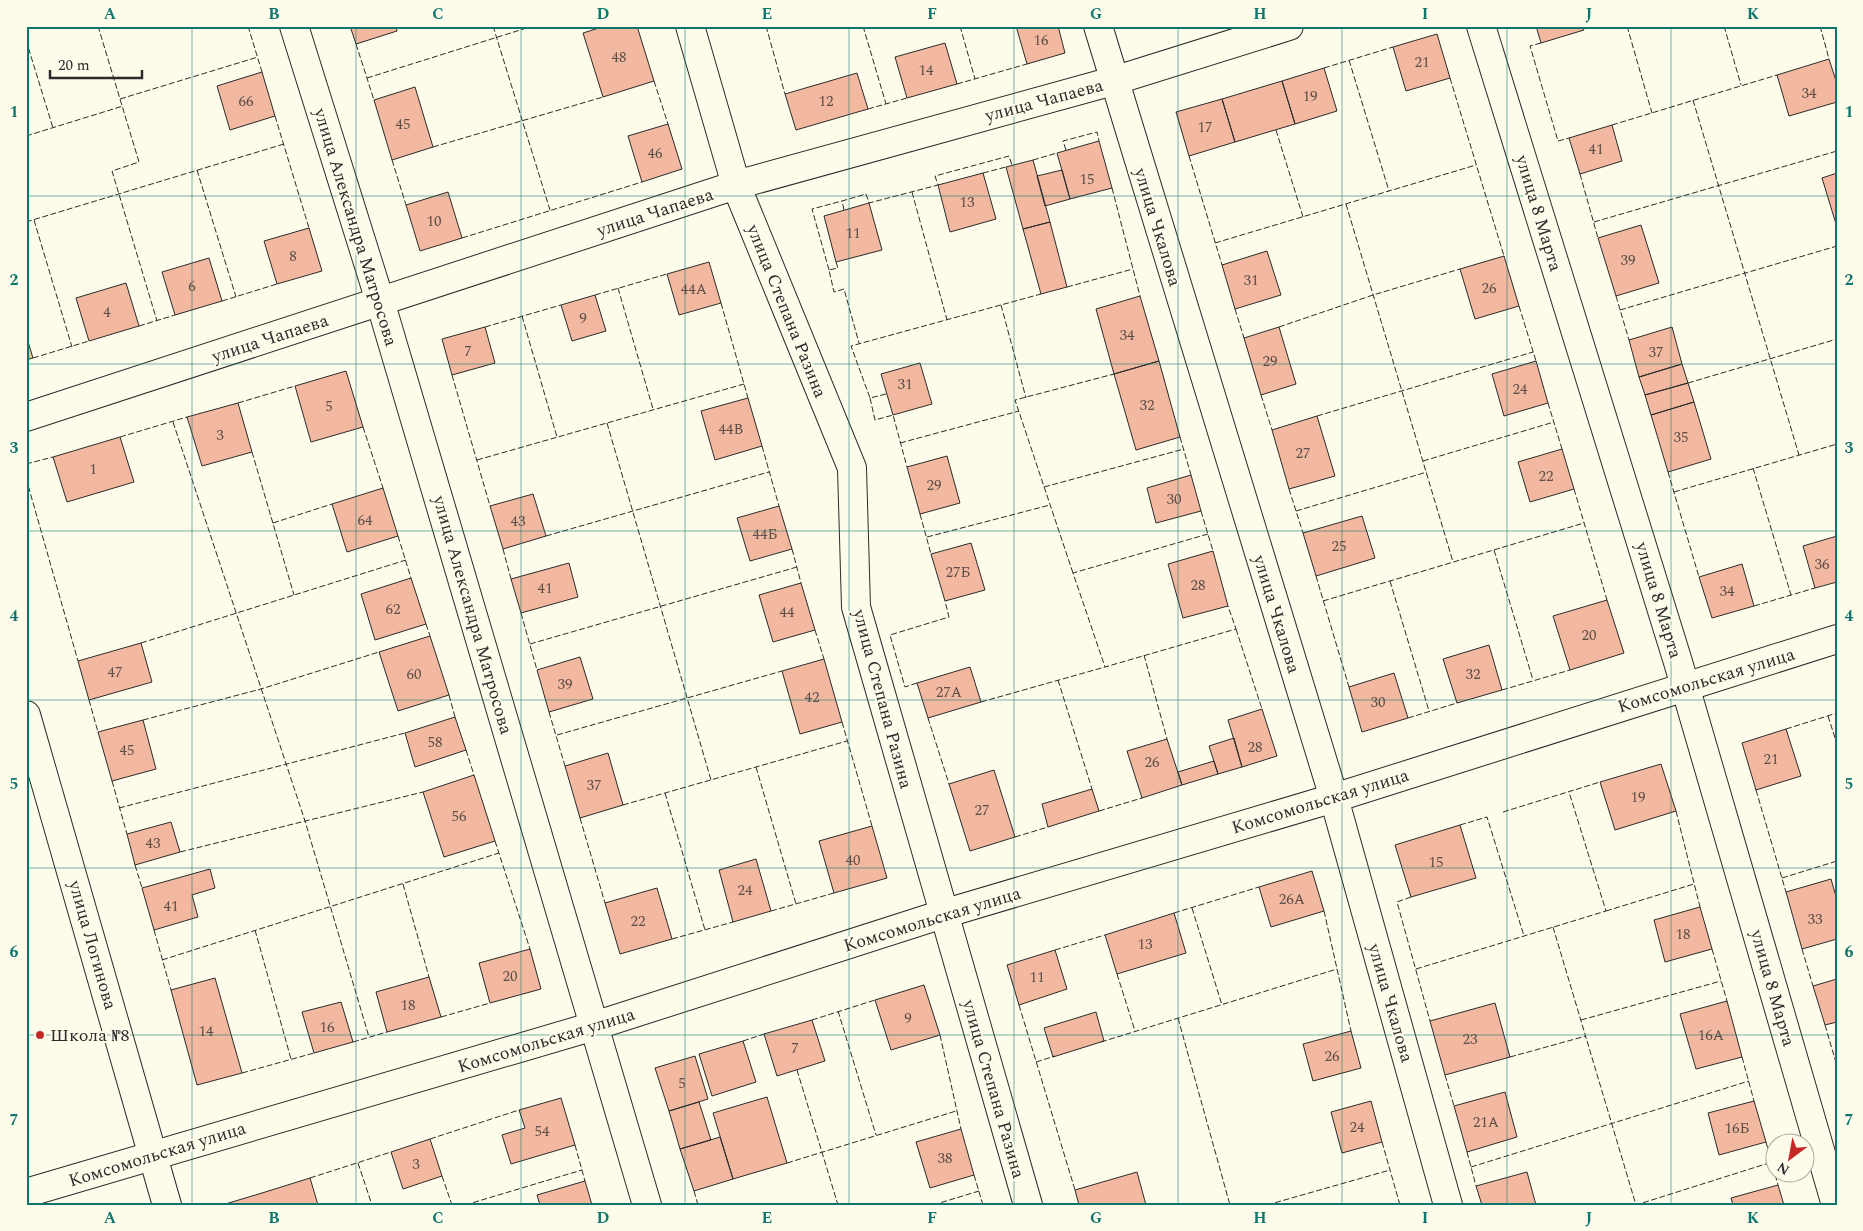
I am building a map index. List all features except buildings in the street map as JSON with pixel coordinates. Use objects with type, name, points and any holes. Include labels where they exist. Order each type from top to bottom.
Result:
[{"type":"street","name":"улица Александра Матросова","points":[[294,26],[380,301],[647,1205]]},
{"type":"street","name":"улица Степана Разина","points":[[690,26],[736,186],[852,468],[856,607],[1028,1205]]},
{"type":"street","name":"улица Чкалова","points":[[1098,26],[1113,81],[1334,798],[1448,1205]]},
{"type":"street","name":"улица Чапаева","points":[[26,417],[736,186],[1113,81],[1289,26]]},
{"type":"street","name":"улица 8 Марта","points":[[1481,26],[1684,686],[1836,1205]]},
{"type":"street","name":"Комсомольская улица","points":[[26,1193],[594,1026],[944,914],[1334,798],[1684,686],[1837,640]]},
{"type":"street","name":"улица Логинова","points":[[26,715],[167,1205]]},
{"type":"fence","points":[[98,26],[139,162],[112,171],[157,321]]},
{"type":"fence","points":[[248,26],[262,72]]},
{"type":"fence","points":[[493,26],[550,210]]},
{"type":"fence","points":[[367,78],[533,26]]},
{"type":"fence","points":[[766,26],[785,94]]},
{"type":"fence","points":[[863,26],[886,104]]},
{"type":"fence","points":[[960,26],[975,79]]},
{"type":"fence","points":[[1627,26],[1652,113]]},
{"type":"fence","points":[[1724,26],[1741,85]]},
{"type":"fence","points":[[1820,26],[1829,59]]},
{"type":"fence","points":[[26,40],[53,128]]},
{"type":"fence","points":[[1541,43],[1530,46],[1558,141],[1569,138]]},
{"type":"fence","points":[[356,44],[374,100]]},
{"type":"fence","points":[[1324,68],[1393,47]]},
{"type":"fence","points":[[120,99],[258,57]]},
{"type":"fence","points":[[1349,60],[1389,191]]},
{"type":"fence","points":[[957,84],[1027,64]]},
{"type":"fence","points":[[1612,125],[1777,75]]},
{"type":"fence","points":[[1450,78],[1504,256]]},
{"type":"fence","points":[[654,81],[668,124]]},
{"type":"fence","points":[[433,147],[603,97]]},
{"type":"fence","points":[[868,109],[907,98]]},
{"type":"fence","points":[[1693,100],[1799,455]]},
{"type":"fence","points":[[26,136],[123,106]]},
{"type":"fence","points":[[275,116],[309,228]]},
{"type":"fence","points":[[1276,130],[1303,217]]},
{"type":"fence","points":[[1066,150],[1063,141],[1097,132],[1099,141]]},
{"type":"fence","points":[[26,222],[284,144]]},
{"type":"fence","points":[[1594,222],[1837,151]]},
{"type":"fence","points":[[1033,160],[1057,153]]},
{"type":"fence","points":[[844,210],[842,201],[866,194],[869,203],[938,185],[935,176],[1009,156],[1012,165]]},
{"type":"fence","points":[[1189,156],[1222,265]]},
{"type":"fence","points":[[392,160],[406,205]]},
{"type":"fence","points":[[1215,243],[1476,165]]},
{"type":"fence","points":[[983,173],[1006,167]]},
{"type":"fence","points":[[197,170],[236,297]]},
{"type":"fence","points":[[1580,174],[1598,238]]},
{"type":"fence","points":[[462,238],[642,182]]},
{"type":"fence","points":[[1112,188],[1140,296]]},
{"type":"fence","points":[[912,192],[947,320]]},
{"type":"fence","points":[[829,270],[812,209],[842,201]]},
{"type":"fence","points":[[1346,204],[1453,562]]},
{"type":"fence","points":[[34,220],[72,347]]},
{"type":"fence","points":[[1620,310],[1837,246]]},
{"type":"fence","points":[[836,262],[838,268],[829,270],[834,292],[844,289],[859,343]]},
{"type":"fence","points":[[1067,287],[1133,269]]},
{"type":"fence","points":[[1279,327],[1373,295],[1460,269]]},
{"type":"fence","points":[[595,295],[667,274]]},
{"type":"fence","points":[[222,301],[277,284]]},
{"type":"fence","points":[[618,288],[653,409]]},
{"type":"fence","points":[[886,394],[870,398],[851,346],[1041,294]]},
{"type":"fence","points":[[1616,296],[1629,340]]},
{"type":"fence","points":[[721,303],[748,398]]},
{"type":"fence","points":[[485,327],[561,305]]},
{"type":"fence","points":[[1001,305],[1026,398]]},
{"type":"fence","points":[[1519,306],[1536,361]]},
{"type":"fence","points":[[1235,309],[1244,338]]},
{"type":"fence","points":[[139,326],[175,315]]},
{"type":"fence","points":[[522,316],[557,437]]},
{"type":"fence","points":[[1688,383],[1837,339]]},
{"type":"fence","points":[[33,358],[89,341]]},
{"type":"fence","points":[[1317,416],[1533,352]]},
{"type":"fence","points":[[1073,573],[1015,400],[1114,374]]},
{"type":"fence","points":[[452,375],[490,506]]},
{"type":"fence","points":[[477,460],[744,384]]},
{"type":"fence","points":[[238,403],[295,386]]},
{"type":"fence","points":[[1261,395],[1272,430]]},
{"type":"fence","points":[[870,398],[875,420],[893,415],[907,467]]},
{"type":"fence","points":[[1548,403],[1562,449]]},
{"type":"fence","points":[[900,443],[1019,411]]},
{"type":"fence","points":[[120,437],[187,417]]},
{"type":"fence","points":[[173,422],[305,821],[369,1037]]},
{"type":"fence","points":[[1423,461],[1554,422]]},
{"type":"fence","points":[[607,423],[711,780]]},
{"type":"fence","points":[[363,427],[383,488]]},
{"type":"fence","points":[[1180,437],[1191,475]]},
{"type":"fence","points":[[1674,492],[1837,444]]},
{"type":"fence","points":[[762,446],[779,506]]},
{"type":"fence","points":[[1044,487],[1184,449]]},
{"type":"fence","points":[[252,452],[294,595]]},
{"type":"fence","points":[[26,464],[53,457]]},
{"type":"fence","points":[[1753,468],[1791,595]]},
{"type":"fence","points":[[546,536],[769,472]]},
{"type":"fence","points":[[1296,511],[1427,472]]},
{"type":"fence","points":[[1668,472],[1699,577]]},
{"type":"fence","points":[[26,478],[78,661]]},
{"type":"fence","points":[[1289,489],[1303,533]]},
{"type":"fence","points":[[1574,489],[1607,600]]},
{"type":"fence","points":[[273,523],[332,504]]},
{"type":"fence","points":[[927,537],[1050,505]]},
{"type":"fence","points":[[1201,511],[1213,551]]},
{"type":"fence","points":[[920,514],[931,554]]},
{"type":"fence","points":[[1323,601],[1584,523]]},
{"type":"fence","points":[[1208,534],[1073,573],[1105,667],[1236,629],[1228,606]]},
{"type":"fence","points":[[398,536],[411,578]]},
{"type":"fence","points":[[503,549],[511,579]]},
{"type":"fence","points":[[792,549],[801,583]]},
{"type":"fence","points":[[1494,550],[1533,680]]},
{"type":"fence","points":[[141,643],[406,560]]},
{"type":"fence","points":[[530,644],[797,567]]},
{"type":"fence","points":[[1316,576],[1349,687]]},
{"type":"fence","points":[[1390,581],[1429,711]]},
{"type":"fence","points":[[1754,606],[1815,588]]},
{"type":"fence","points":[[917,683],[905,687],[890,635],[949,617],[945,601]]},
{"type":"fence","points":[[521,613],[537,670]]},
{"type":"fence","points":[[426,624],[430,636]]},
{"type":"fence","points":[[1236,629],[1262,709]]},
{"type":"fence","points":[[815,630],[824,659]]},
{"type":"fence","points":[[143,720],[261,689],[379,652]]},
{"type":"fence","points":[[1144,655],[1167,739]]},
{"type":"fence","points":[[981,702],[1105,667]]},
{"type":"fence","points":[[1502,690],[1570,670]]},
{"type":"fence","points":[[557,735],[782,671]]},
{"type":"fence","points":[[1058,680],[1092,789]]},
{"type":"fence","points":[[449,695],[455,717]]},
{"type":"fence","points":[[89,700],[98,732]]},
{"type":"fence","points":[[1408,718],[1457,703]]},
{"type":"fence","points":[[549,712],[565,766]]},
{"type":"fence","points":[[1786,729],[1837,713]]},
{"type":"fence","points":[[1828,716],[1837,744]]},
{"type":"fence","points":[[928,718],[949,784]]},
{"type":"fence","points":[[842,722],[872,826]]},
{"type":"fence","points":[[119,808],[405,733]]},
{"type":"fence","points":[[623,805],[847,741]]},
{"type":"fence","points":[[466,750],[474,775]]},
{"type":"fence","points":[[756,767],[796,904]]},
{"type":"fence","points":[[112,781],[127,834]]},
{"type":"fence","points":[[1503,812],[1600,782]]},
{"type":"fence","points":[[1756,790],[1786,892]]},
{"type":"fence","points":[[180,852],[423,792]]},
{"type":"fence","points":[[1416,969],[1606,911],[1569,792]]},
{"type":"fence","points":[[665,793],[705,930]]},
{"type":"fence","points":[[1099,811],[1142,798]]},
{"type":"fence","points":[[1676,811],[1700,907]]},
{"type":"fence","points":[[1460,825],[1487,817],[1524,936]]},
{"type":"fence","points":[[580,818],[605,903]]},
{"type":"fence","points":[[1015,837],[1048,827]]},
{"type":"fence","points":[[495,841],[530,949]]},
{"type":"fence","points":[[162,960],[499,853]]},
{"type":"fence","points":[[1782,878],[1837,861]]},
{"type":"fence","points":[[135,865],[142,888]]},
{"type":"fence","points":[[403,884],[429,977]]},
{"type":"fence","points":[[1606,911],[1694,884]]},
{"type":"fence","points":[[1174,913],[1259,887]]},
{"type":"fence","points":[[771,911],[834,893]]},
{"type":"fence","points":[[1411,897],[1397,902],[1430,1021]]},
{"type":"fence","points":[[1192,908],[1222,1005]]},
{"type":"fence","points":[[1324,911],[1351,1031]]},
{"type":"fence","points":[[672,939],[733,922]]},
{"type":"fence","points":[[1553,927],[1636,1205],[1766,1164]]},
{"type":"fence","points":[[154,930],[171,990]]},
{"type":"fence","points":[[255,930],[291,1059]]},
{"type":"fence","points":[[1055,950],[1105,935]]},
{"type":"fence","points":[[1712,949],[1727,1001]]},
{"type":"fence","points":[[1802,949],[1813,986]]},
{"type":"fence","points":[[1101,1042],[1337,969]]},
{"type":"fence","points":[[1117,974],[1135,1031]]},
{"type":"fence","points":[[1581,1020],[1721,981]]},
{"type":"fence","points":[[812,1020],[875,1000]]},
{"type":"fence","points":[[441,1017],[490,1003]]},
{"type":"fence","points":[[1019,1005],[1075,1190]]},
{"type":"fence","points":[[838,1011],[876,1135]]},
{"type":"fence","points":[[1178,1018],[1230,1205]]},
{"type":"fence","points":[[1825,1025],[1837,1066]]},
{"type":"fence","points":[[353,1042],[387,1032]]},
{"type":"fence","points":[[743,1041],[764,1034]]},
{"type":"fence","points":[[940,1035],[961,1129]]},
{"type":"fence","points":[[1510,1057],[1586,1036]]},
{"type":"fence","points":[[242,1073],[314,1053]]},
{"type":"fence","points":[[1036,1062],[1055,1056]]},
{"type":"fence","points":[[1742,1057],[1754,1101]]},
{"type":"fence","points":[[797,1070],[838,1205]]},
{"type":"fence","points":[[1445,1075],[1454,1106]]},
{"type":"fence","points":[[1471,1167],[1749,1081]]},
{"type":"fence","points":[[430,1139],[519,1110]]},
{"type":"fence","points":[[787,1163],[956,1111]]},
{"type":"fence","points":[[1382,1142],[1400,1205]]},
{"type":"fence","points":[[575,1145],[585,1181]]},
{"type":"fence","points":[[310,1178],[391,1152]]},
{"type":"fence","points":[[1467,1152],[1476,1186]]},
{"type":"fence","points":[[358,1163],[372,1205]]},
{"type":"fence","points":[[465,1205],[582,1170]]},
{"type":"fence","points":[[1267,1205],[1390,1170]]},
{"type":"fence","points":[[974,1175],[983,1205]]},
{"type":"fence","points":[[442,1176],[452,1205]]},
{"type":"fence","points":[[694,1191],[698,1205]]},
{"type":"fence","points":[[933,1205],[979,1191]]},
{"type":"place","name":"Школа №8","points":[[40,1035]]}]
